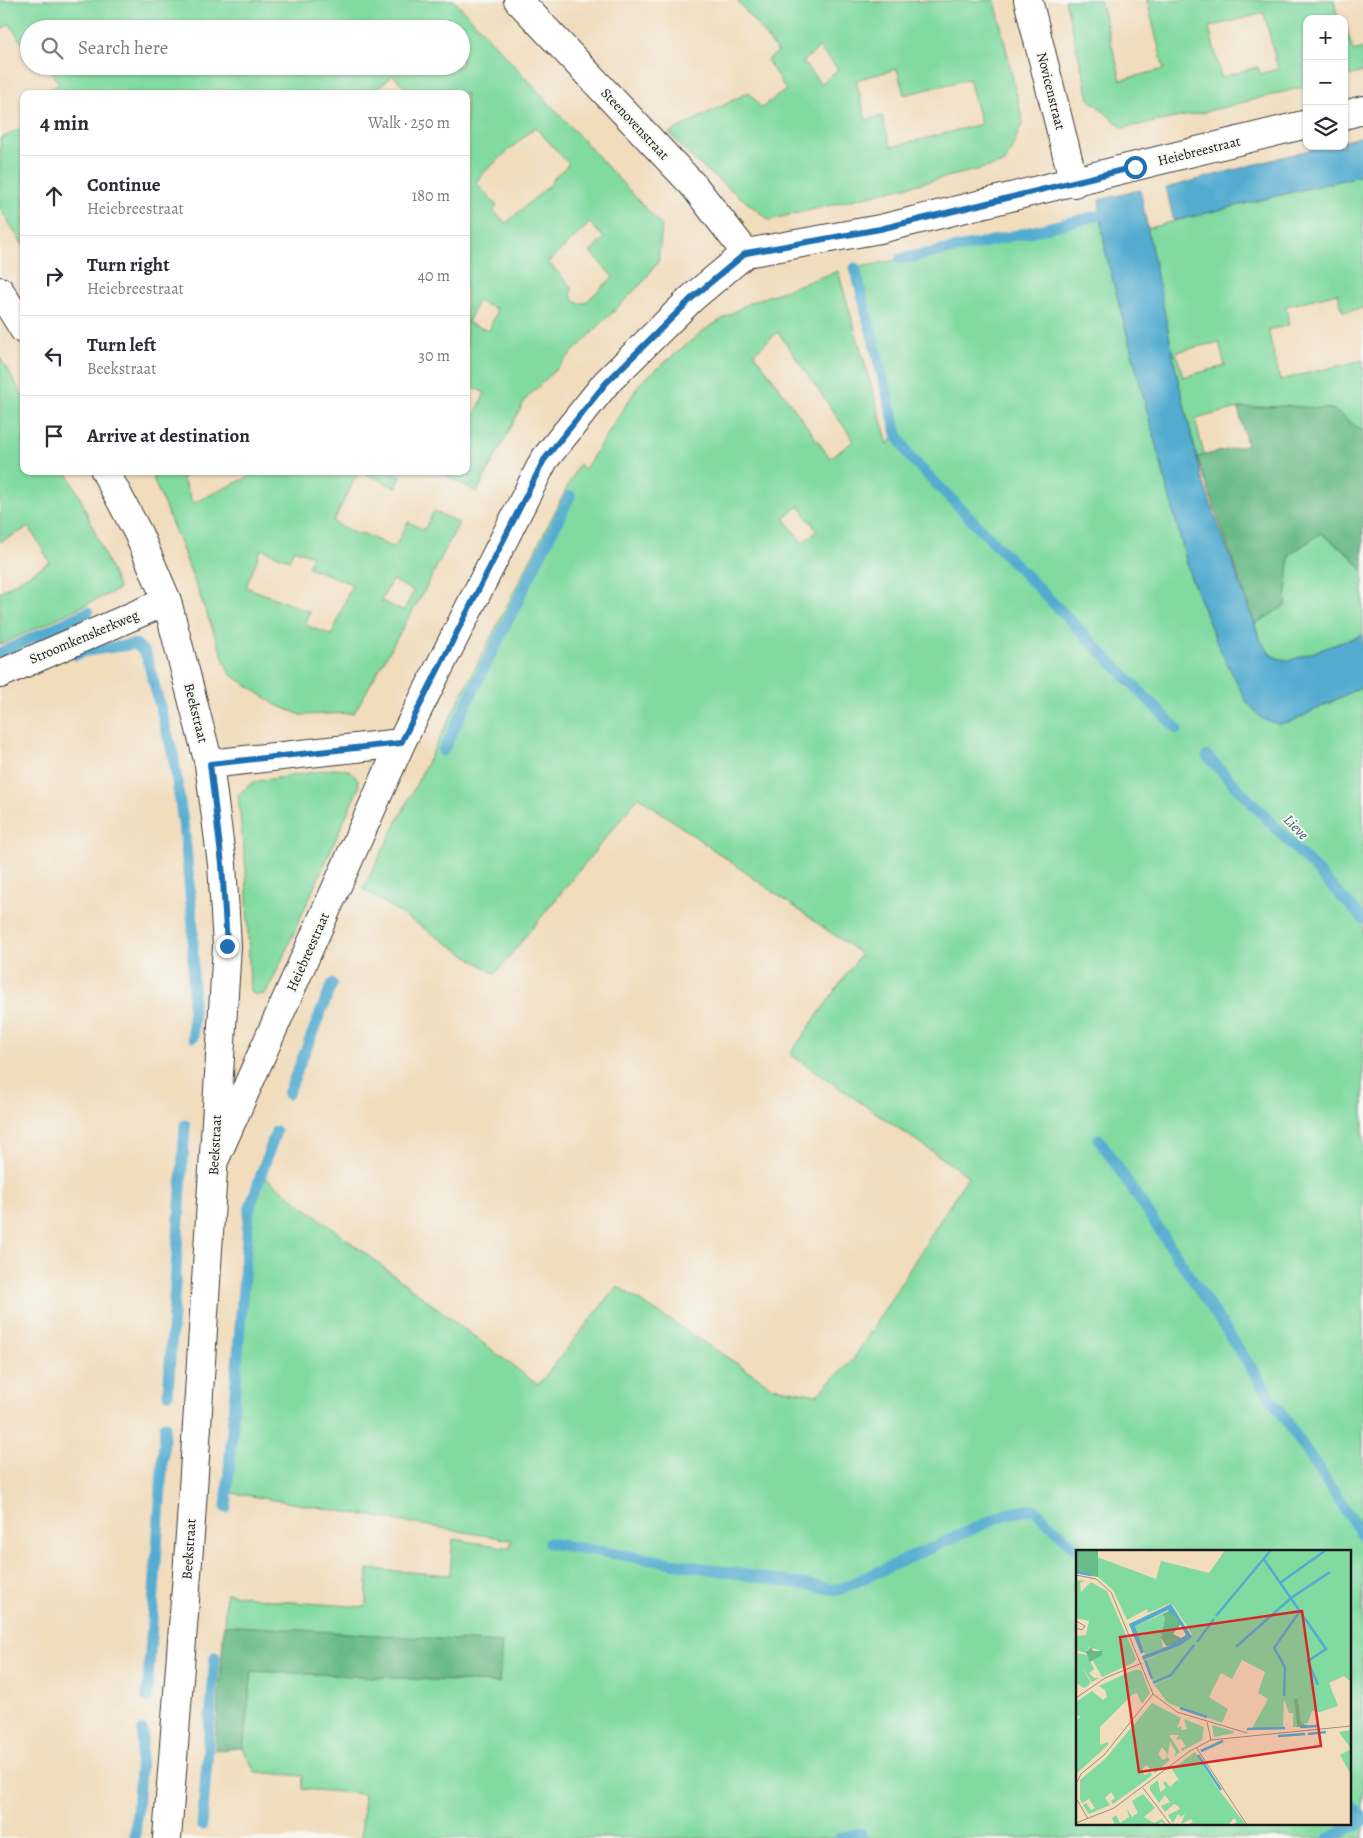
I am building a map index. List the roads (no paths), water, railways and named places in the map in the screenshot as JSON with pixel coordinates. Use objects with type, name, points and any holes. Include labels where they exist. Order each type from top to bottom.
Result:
[{"type":"street","name":"Steenovenstraat","points":[[518,0],[694,186],[746,253]]},
{"type":"street","name":"Novicenstraat","points":[[1028,0],[1074,183]]},
{"type":"street","points":[[1348,113],[1363,110]]},
{"type":"street","name":"Heiebreestraat","points":[[214,1161],[401,743],[544,460],[606,383],[692,298],[746,253],[880,229],[1074,183],[1303,125]]},
{"type":"street","points":[[0,291],[20,324]]},
{"type":"street","name":"Beekstraat","points":[[107,475],[138,533],[168,601],[210,764],[222,864],[227,946],[191,1521],[167,1838]]},
{"type":"street","name":"Stroomkenskerkweg","points":[[0,674],[168,601]]},
{"type":"street","points":[[210,764],[401,743]]},
{"type":"water","points":[[1363,136],[1363,175],[1174,221],[1166,188],[1309,150],[1348,150],[1348,140]]},
{"type":"water","points":[[1140,190],[1178,380],[1202,479],[1260,639],[1272,655],[1279,659],[1291,660],[1363,635],[1363,686],[1293,721],[1278,724],[1262,719],[1246,701],[1217,643],[1190,575],[1105,250],[1099,200]]},
{"type":"waterway","points":[[900,259],[983,243],[1101,215]]},
{"type":"waterway","points":[[855,268],[897,434],[909,456],[1177,729]]},
{"type":"waterway","points":[[443,751],[570,496]]},
{"type":"waterway","points":[[0,653],[88,612]]},
{"type":"waterway","points":[[76,655],[86,651],[136,644],[146,654],[173,755],[185,836],[193,927],[193,1037]]},
{"type":"waterway","name":"Lieve","points":[[1207,756],[1363,919]]},
{"type":"waterway","points":[[288,1094],[332,984]]},
{"type":"waterway","points":[[168,1394],[185,1125]]},
{"type":"waterway","points":[[226,1508],[249,1210],[276,1131]]},
{"type":"waterway","points":[[1099,1139],[1363,1536]]},
{"type":"waterway","points":[[147,1698],[165,1426]]},
{"type":"waterway","points":[[549,1543],[838,1590],[1006,1514],[1034,1509],[1077,1550]]},
{"type":"waterway","points":[[202,1825],[215,1657]]},
{"type":"waterway","points":[[135,1838],[143,1731]]},
{"type":"waterway","points":[[1350,1804],[1363,1816]]},
{"type":"waterway","points":[[1329,1838],[1363,1821]]},
{"type":"waterway","points":[[840,1838],[860,1833],[862,1838]]}]
